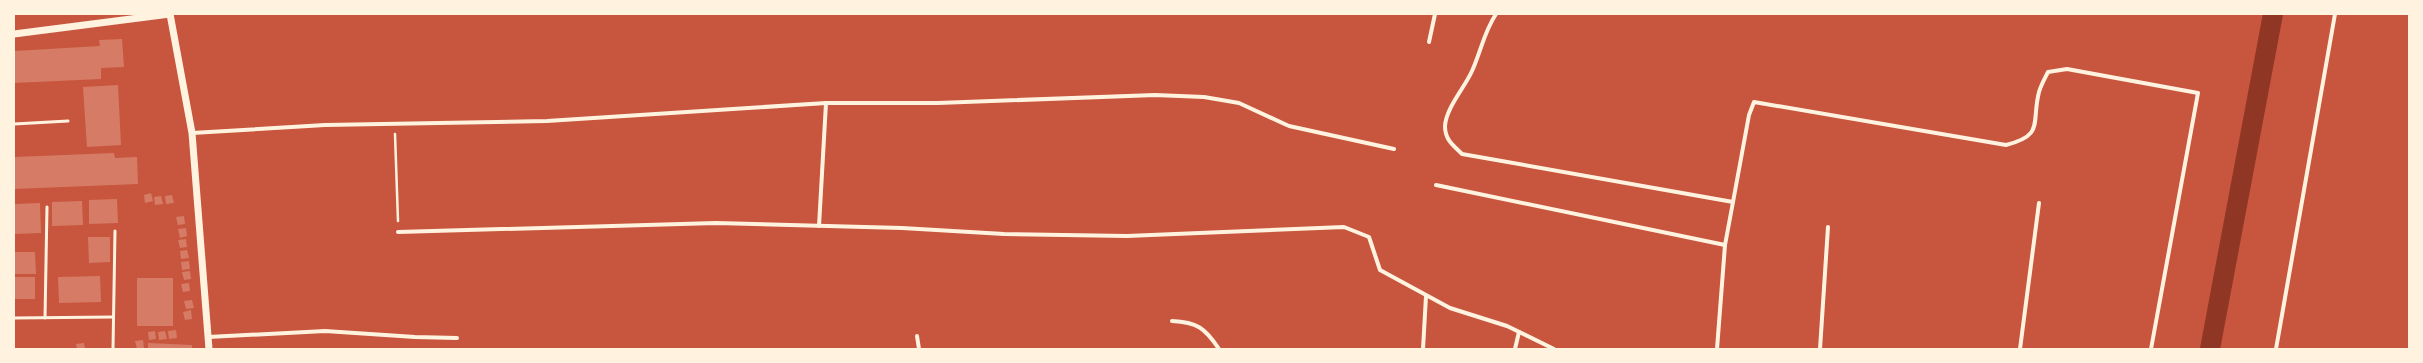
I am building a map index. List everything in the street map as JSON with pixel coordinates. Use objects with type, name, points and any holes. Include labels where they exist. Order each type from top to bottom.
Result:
[{"type":"street","points":[[14,34],[171,14],[192,133],[209,349]]},
{"type":"street","points":[[1429,42],[1435,14]]},
{"type":"street","points":[[1496,14],[1488,26],[1472,71],[1456,98],[1445,125],[1448,142],[1462,154],[1733,202]]},
{"type":"street","points":[[2276,349],[2335,14]]},
{"type":"street","points":[[1717,349],[1725,245],[1749,115],[1754,102],[2006,145],[2023,141],[2034,130],[2039,92],[2048,72],[2067,70],[2198,93],[2152,349]]},
{"type":"street","points":[[192,133],[395,124],[547,121],[826,103],[938,103],[1087,96],[1204,97],[1239,103],[1289,126],[1394,149]]},
{"type":"street","points":[[819,226],[826,103]]},
{"type":"street","points":[[1436,185],[1725,245]]},
{"type":"street","points":[[2020,349],[2039,203]]},
{"type":"street","points":[[398,232],[716,222],[1004,234],[1127,236],[1344,227],[1357,230],[1369,237],[1380,270],[1450,308],[1506,326],[1554,349]]},
{"type":"street","points":[[1820,349],[1828,227]]},
{"type":"street","points":[[1423,349],[1426,296]]},
{"type":"street","points":[[1172,321],[1187,322],[1207,331],[1219,349]]},
{"type":"street","points":[[208,337],[325,332],[416,338],[457,338]]},
{"type":"street","points":[[1515,349],[1520,332]]},
{"type":"street","points":[[917,336],[919,349]]},
{"type":"lane","points":[[14,124],[68,121]]},
{"type":"lane","points":[[45,318],[47,207]]},
{"type":"lane","points":[[113,349],[115,231]]},
{"type":"lane","points":[[14,318],[113,317]]},
{"type":"path","points":[[395,124],[398,232]]},
{"type":"building","points":[[122,39],[124,67],[101,68],[101,79],[14,83],[14,51],[100,46],[99,40]]},
{"type":"building","points":[[118,85],[121,145],[87,147],[83,87]]},
{"type":"building","points":[[114,153],[115,158],[137,157],[138,184],[14,189],[14,157]]},
{"type":"building","points":[[151,193],[153,201],[145,203],[144,195]]},
{"type":"building","points":[[172,195],[174,203],[166,204],[165,196]]},
{"type":"building","points":[[161,196],[163,204],[155,205],[154,197]]},
{"type":"building","points":[[117,199],[118,223],[89,224],[89,200]]},
{"type":"building","points":[[82,201],[83,225],[52,226],[52,202]]},
{"type":"building","points":[[40,203],[41,233],[14,234],[14,204]]},
{"type":"building","points":[[184,216],[185,224],[178,225],[176,217]]},
{"type":"building","points":[[186,228],[187,236],[180,238],[178,229]]},
{"type":"building","points":[[88,237],[110,237],[110,262],[89,263]]},
{"type":"building","points":[[186,239],[187,247],[180,248],[178,240]]},
{"type":"building","points":[[187,250],[189,258],[181,259],[180,251]]},
{"type":"building","points":[[14,252],[35,252],[36,274],[14,274]]},
{"type":"building","points":[[189,261],[190,269],[182,270],[181,262]]},
{"type":"building","points":[[190,271],[191,279],[184,280],[182,272]]},
{"type":"building","points":[[100,276],[101,302],[59,303],[58,277]]},
{"type":"building","points":[[14,277],[35,277],[35,299],[14,299]]},
{"type":"building","points":[[137,278],[173,278],[173,326],[137,326]]},
{"type":"building","points":[[189,283],[190,291],[183,292],[181,284]]},
{"type":"building","points":[[192,300],[194,308],[186,309],[184,301]]},
{"type":"building","points":[[191,310],[192,319],[185,320],[183,312]]},
{"type":"building","points":[[176,330],[177,338],[169,339],[168,331]]},
{"type":"building","points":[[155,331],[156,339],[149,340],[148,332]]},
{"type":"building","points":[[165,331],[167,339],[159,340],[158,332]]},
{"type":"building","points":[[143,340],[144,348],[137,349],[135,341]]},
{"type":"building","points":[[84,343],[85,349],[77,349],[76,344]]},
{"type":"building","points":[[148,343],[192,345],[192,349],[148,349]]},
{"type":"waterway","points":[[2210,349],[2273,14]]}]
